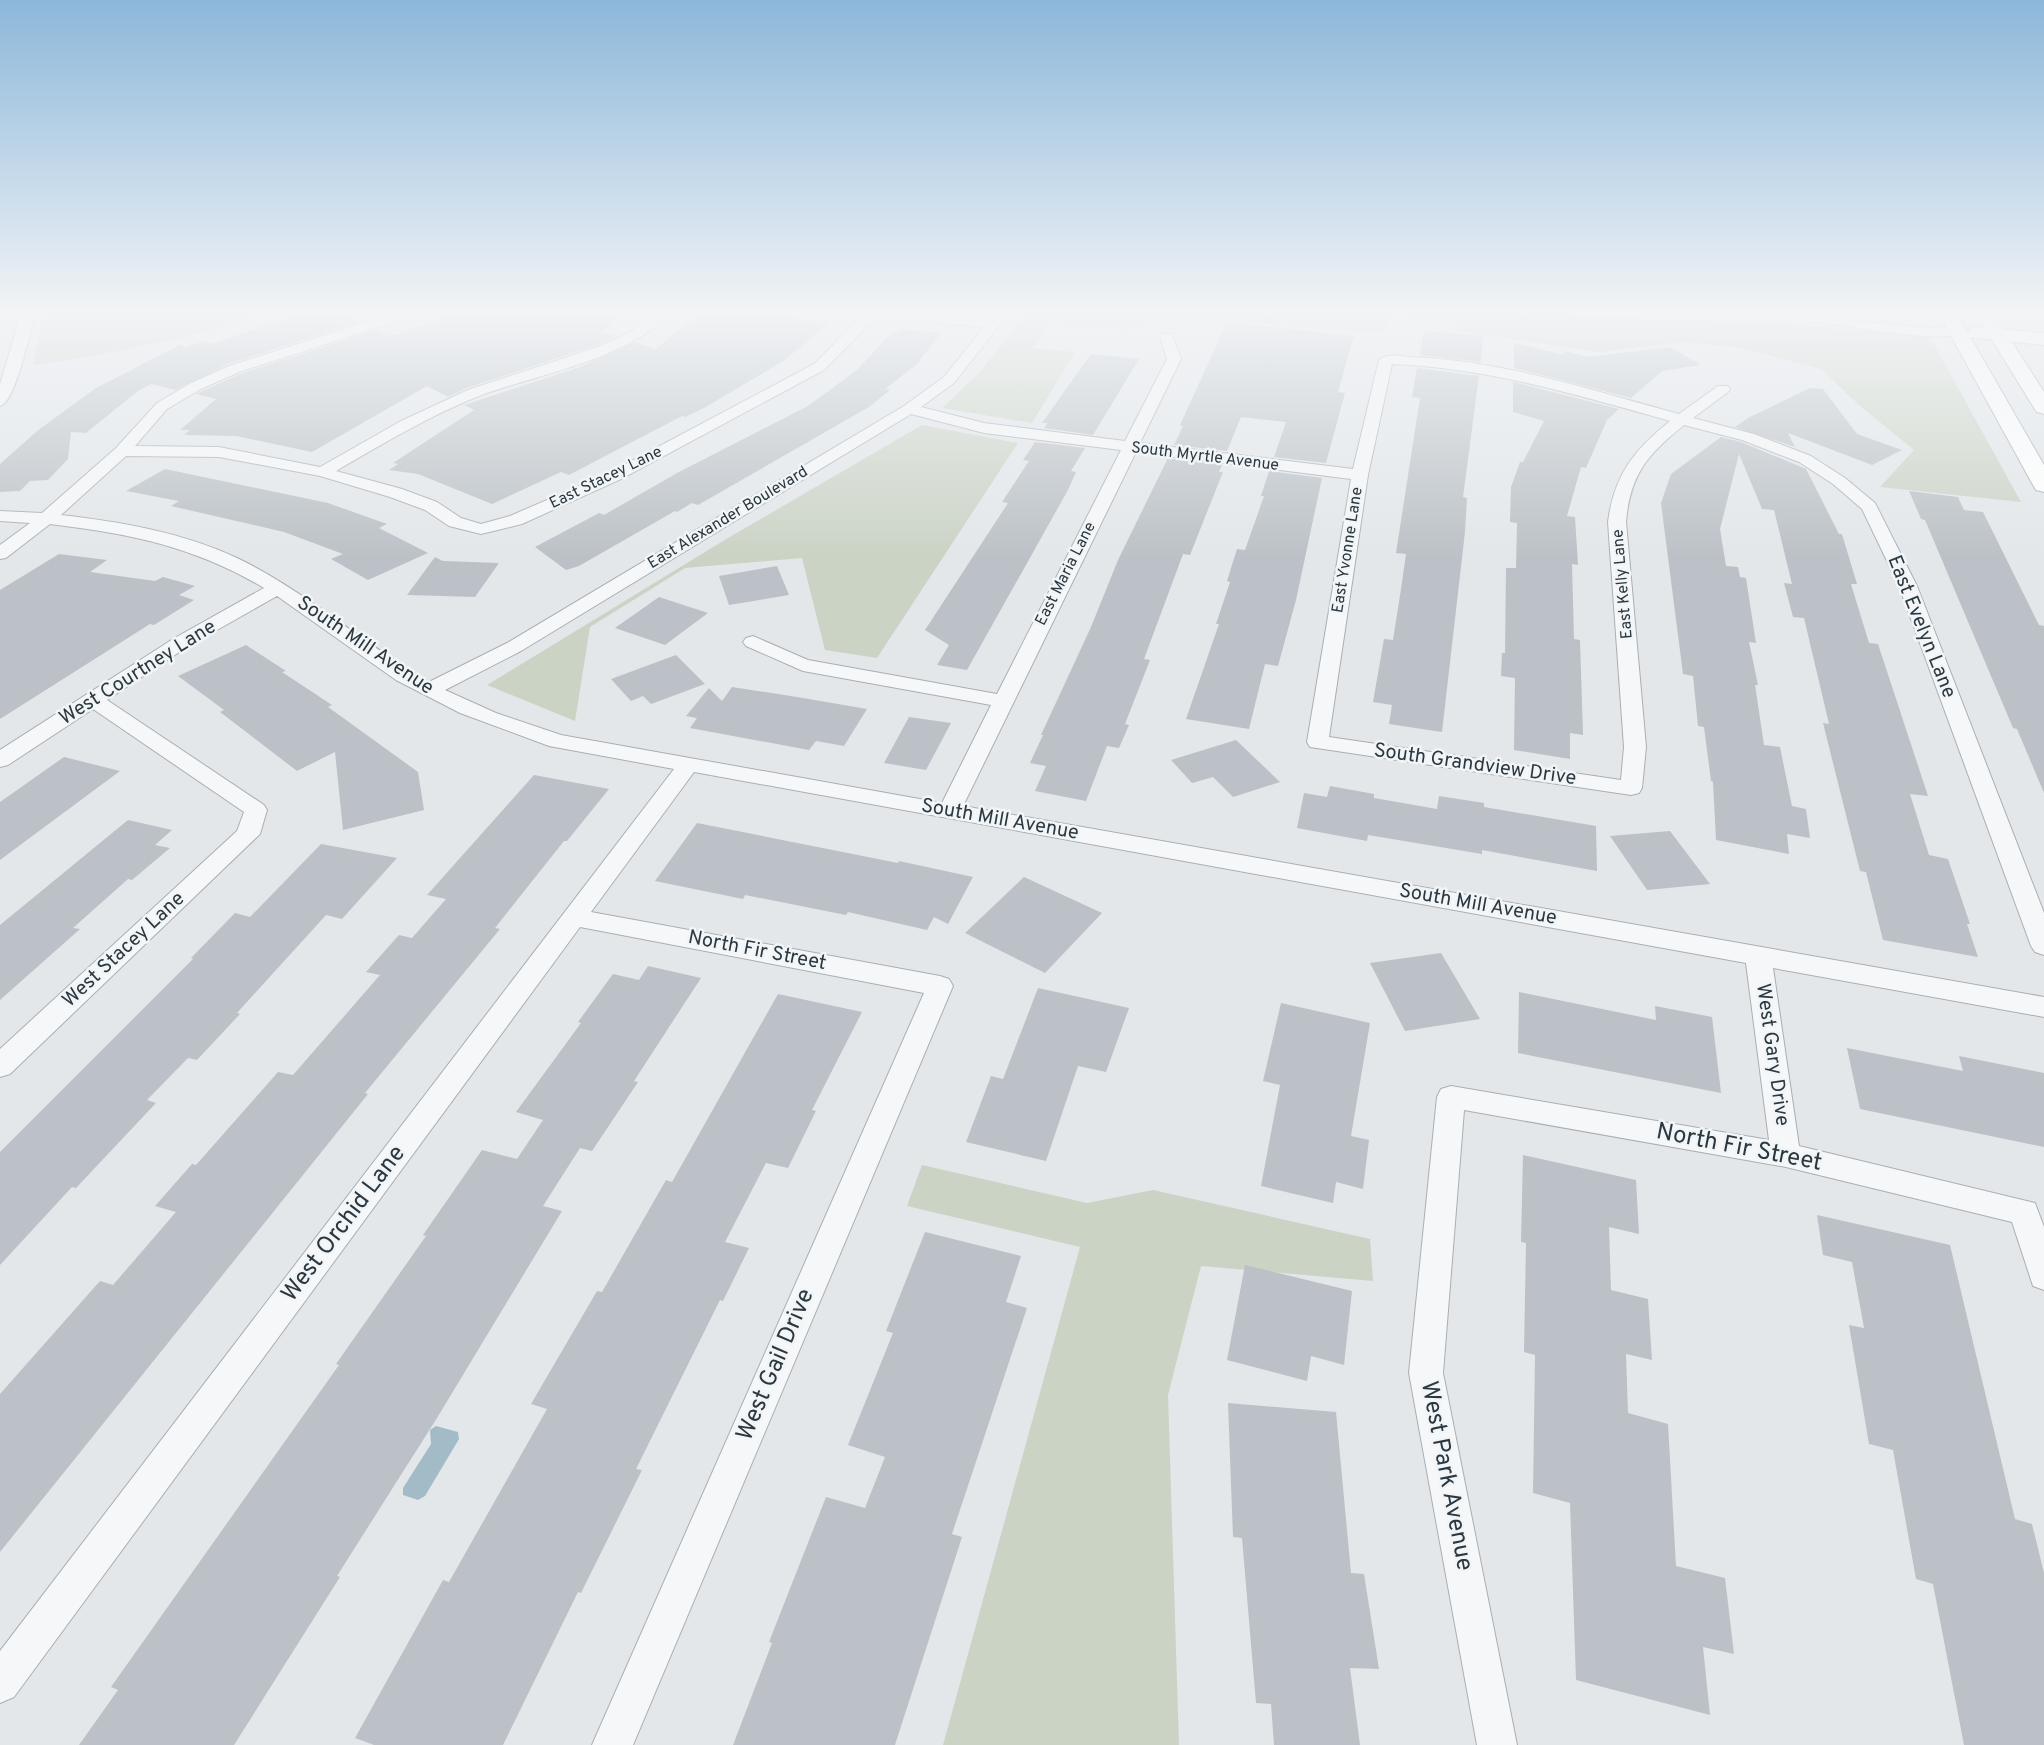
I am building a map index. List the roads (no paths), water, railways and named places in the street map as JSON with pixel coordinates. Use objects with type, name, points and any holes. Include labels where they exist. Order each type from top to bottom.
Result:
[{"type":"main road","points":[[1997,395],[2044,485]]},
{"type":"street","points":[[0,554],[46,519],[122,451],[162,406],[180,395]]},
{"type":"street","points":[[122,451],[219,452],[322,472],[406,424],[468,395]]},
{"type":"street","name":"East Stacey Lane","points":[[322,472],[396,493],[430,506],[455,522],[482,529],[516,520],[615,476],[766,395]]},
{"type":"street","name":"East Alexander Boulevard","points":[[428,690],[514,647],[909,409],[928,395]]},
{"type":"street","name":"East Maria Lane","points":[[949,811],[1156,395]]},
{"type":"street","name":"East Yvonne Lane","points":[[1318,742],[1360,475],[1378,395]]},
{"type":"street","name":"East Evelyn Lane","points":[[1592,395],[1748,437],[1805,459],[1839,481],[1869,507],[1908,586],[2044,946]]},
{"type":"street","name":"East Kelly Lane","points":[[1631,788],[1635,747],[1617,522],[1622,488],[1640,458],[1680,419],[1714,395]]},
{"type":"street","name":"South Myrtle Avenue","points":[[909,409],[984,428],[1360,475]]},
{"type":"street","name":"South Mill Avenue","points":[[0,516],[115,528],[172,541],[229,561],[278,588],[384,663],[428,690],[505,725],[557,741],[2044,1007]]},
{"type":"street","name":"West Courtney Lane","points":[[0,760],[180,644],[278,588]]},
{"type":"street","points":[[753,642],[803,665],[1002,701]]},
{"type":"street","name":"West Stacey Lane","points":[[0,1066],[248,834],[256,810],[94,700]]},
{"type":"street","name":"South Grandview Drive","points":[[1318,742],[1631,788]]},
{"type":"street","name":"West Orchid Lane","points":[[0,1683],[688,765]]},
{"type":"street","name":"North Fir Street","points":[[574,917],[940,986]]},
{"type":"street","name":"West Gary Drive","points":[[1758,955],[1786,1155]]},
{"type":"street","name":"West Gail Drive","points":[[612,1745],[940,986]]},
{"type":"street","name":"North Fir Street","points":[[1451,1097],[1786,1155],[2024,1212],[2044,1276]]},
{"type":"street","name":"West Park Avenue","points":[[1451,1097],[1426,1373],[1497,1745]]},
{"type":"water","points":[[436,1426],[458,1432],[459,1439],[425,1496],[418,1500],[403,1495],[403,1488],[431,1444],[430,1430]]}]
